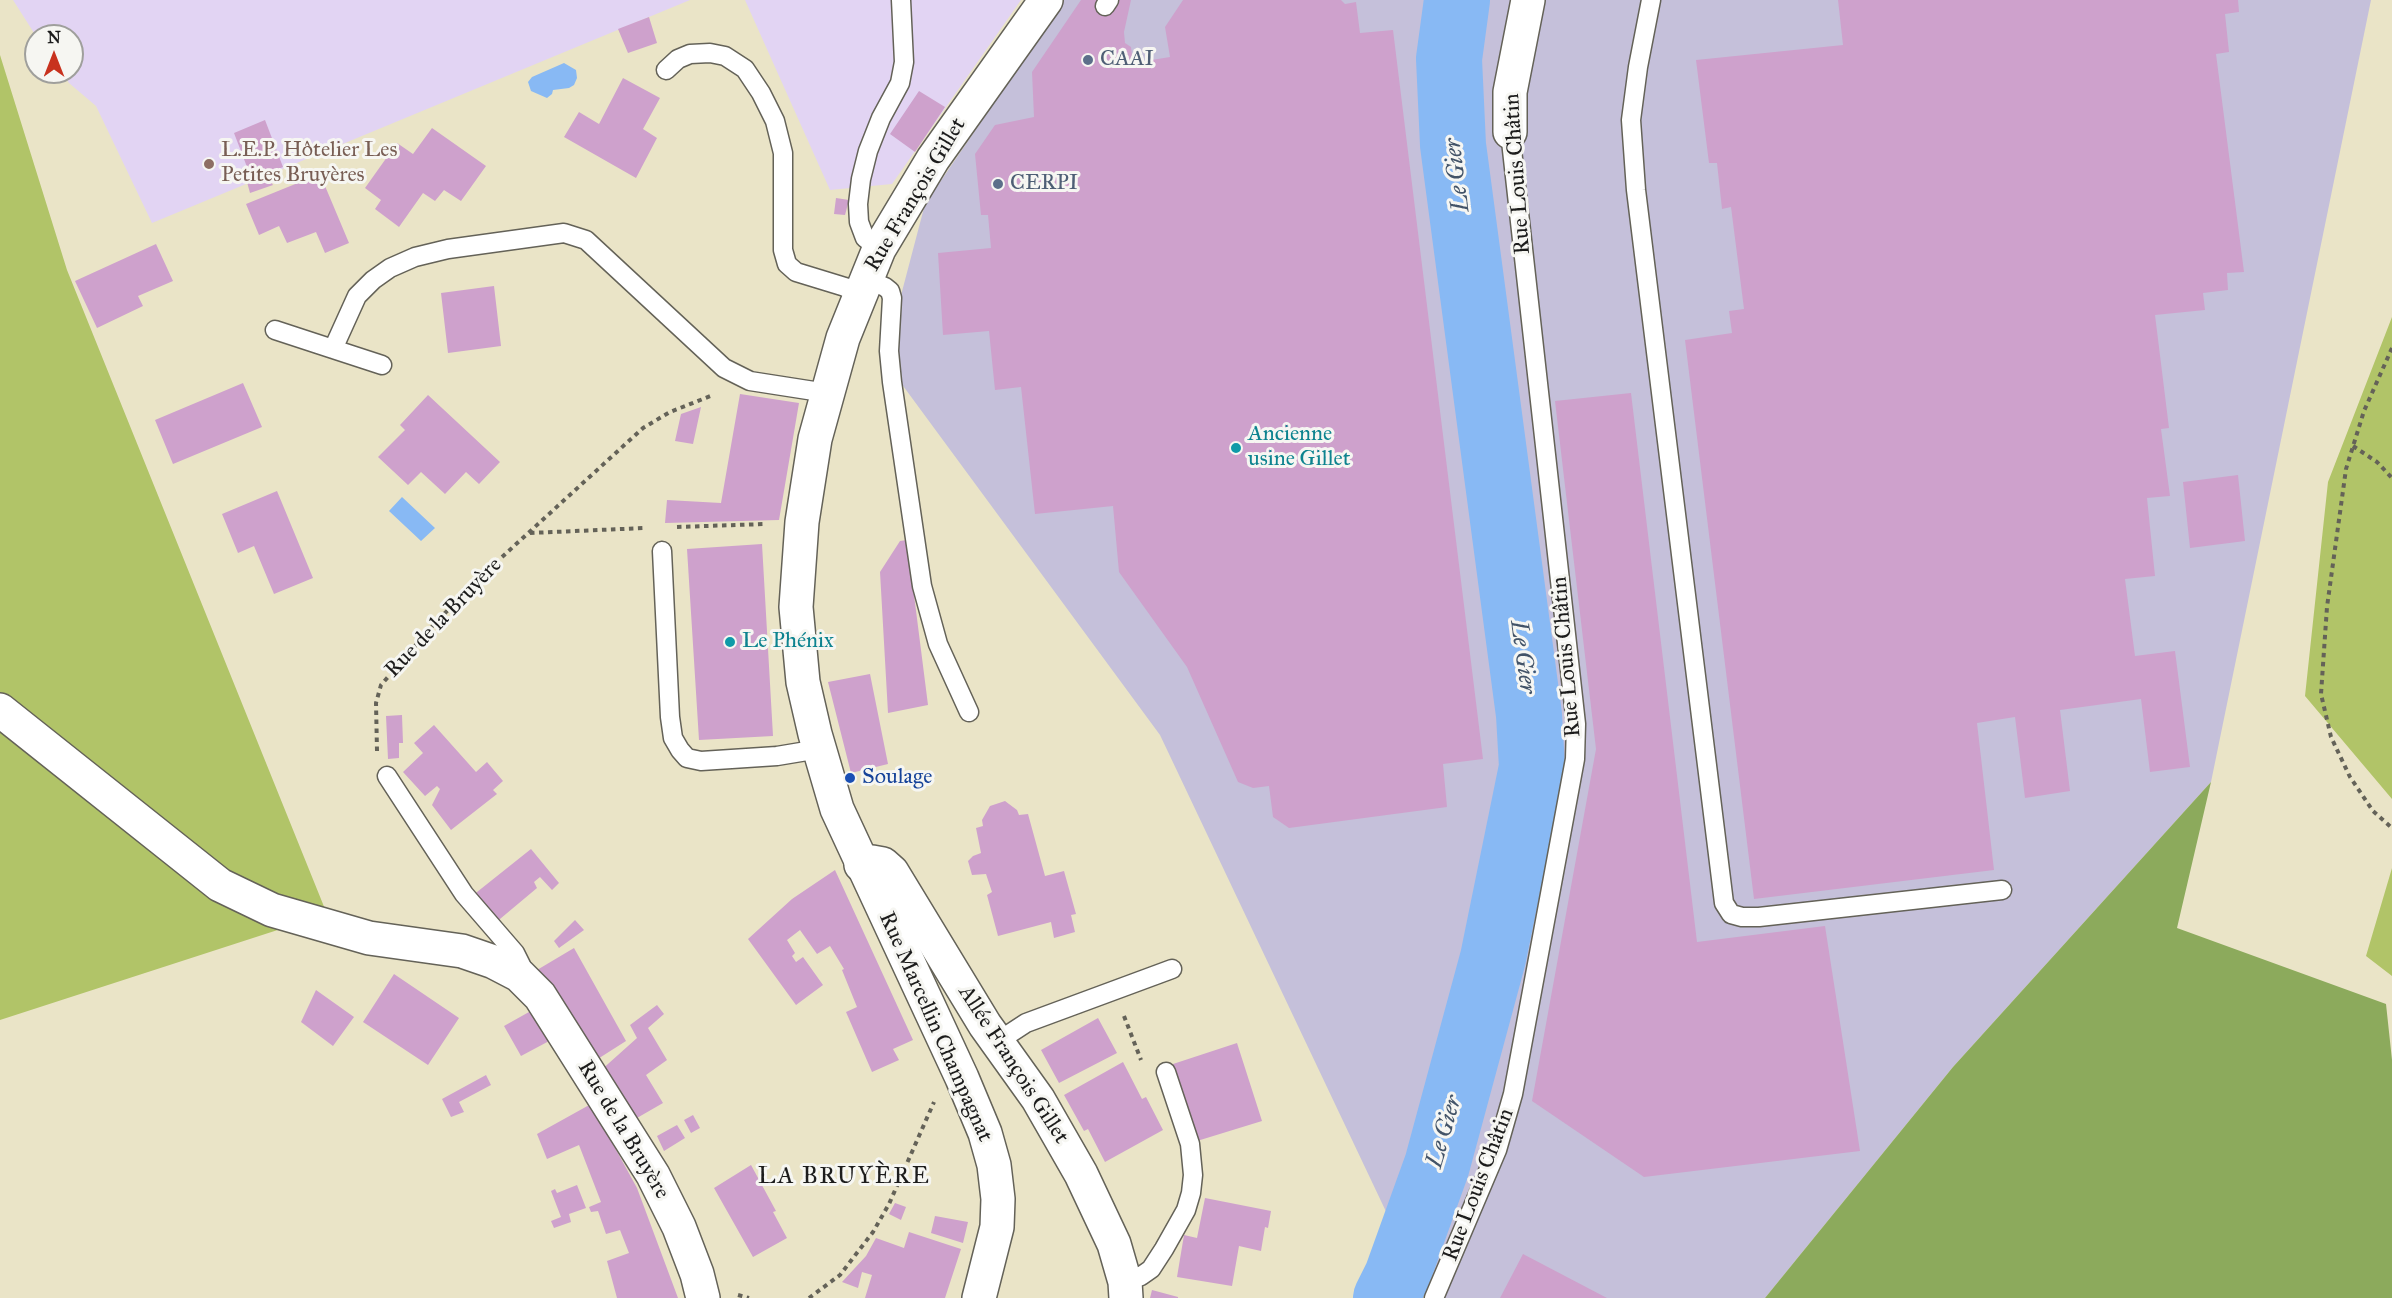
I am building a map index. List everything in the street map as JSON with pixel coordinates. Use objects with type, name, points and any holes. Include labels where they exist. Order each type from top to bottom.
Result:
[{"type":"street","name":"Rue François Gillet","points":[[861,865],[837,809],[819,749],[803,682],[796,607],[802,522],[815,439],[843,338],[879,249],[933,159],[1046,0]]},
{"type":"street","name":"Rue Louis Châtin","points":[[1510,132],[1510,92],[1528,0]]},
{"type":"street","name":"Rue de la Bruyère","points":[[0,710],[220,885],[282,913],[369,938],[462,951],[495,962],[519,975],[540,996],[654,1175],[679,1227],[703,1298]]},
{"type":"street","name":"Allée François Gillet","points":[[861,865],[872,862],[883,864],[892,872],[997,1042],[1038,1099],[1081,1174],[1114,1245],[1126,1290]]},
{"type":"street","name":"Rue Marcellin Champagnat","points":[[861,865],[962,1078],[985,1133],[994,1166],[998,1199],[997,1227],[979,1298]]},
{"type":"lane","points":[[879,249],[865,238],[859,222],[858,204],[868,151],[881,118],[900,83],[904,62],[901,0]]},
{"type":"lane","points":[[1652,0],[1638,67],[1631,120],[1636,190],[1724,903],[1731,914],[1742,917],[1759,917],[2002,890]]},
{"type":"lane","points":[[666,70],[678,59],[690,54],[710,52],[725,56],[745,69],[761,93],[775,121],[783,153],[783,250],[787,264],[796,272],[845,287],[885,287],[890,291],[892,298],[889,351],[892,382],[922,586],[939,644],[969,712]]},
{"type":"lane","name":"Rue Louis Châtin","points":[[1434,1298],[1486,1178],[1513,1094],[1575,759],[1576,724],[1510,132]]},
{"type":"lane","points":[[333,349],[357,296],[373,280],[390,268],[415,257],[448,249],[564,233],[586,240],[724,368],[750,381],[827,393]]},
{"type":"lane","points":[[275,330],[382,365]]},
{"type":"lane","points":[[662,551],[670,717],[674,738],[680,750],[687,758],[701,760],[777,756],[819,749]]},
{"type":"lane","name":"Rue de la Bruyère","points":[[387,776],[458,885],[515,952],[520,965],[519,975]]},
{"type":"lane","points":[[997,1042],[1026,1023],[1172,969]]},
{"type":"lane","points":[[1126,1290],[1150,1269],[1164,1249],[1186,1210],[1191,1193],[1193,1175],[1190,1144],[1166,1072]]},
{"type":"path","points":[[2392,348],[2364,411],[2346,469],[2327,608],[2321,694],[2331,737],[2350,777],[2373,811],[2392,828]]},
{"type":"path","name":"Rue de la Bruyère","points":[[387,776],[378,756],[376,702],[381,685],[435,623],[490,568],[643,428],[670,412],[750,381]]},
{"type":"path","points":[[2353,446],[2378,462],[2392,478]]},
{"type":"path","points":[[1114,990],[1144,1065],[1159,1073],[1166,1072]]},
{"type":"path","points":[[809,1298],[840,1275],[859,1253],[889,1204],[935,1099],[942,1090],[962,1078]]},
{"type":"shaded area","name":"L.E.P. Hôtelier Les Petites Bruyères","points":[[13,0],[690,0],[152,223],[96,106],[70,84],[84,84],[84,24],[28,24]]},
{"type":"shaded area","points":[[745,0],[1021,0],[892,184],[830,190]]},
{"type":"shaded area","points":[[1064,0],[2371,0],[2211,782],[1953,1067],[1765,1298],[1427,1298],[1160,735],[884,360],[925,204]]},
{"type":"green space","points":[[0,55],[67,270],[327,914],[0,1020]]},
{"type":"green space","points":[[2392,317],[2392,799],[2305,696],[2328,482]]},
{"type":"green space","points":[[2211,782],[2177,928],[2386,1004],[2392,1060],[2392,1298],[1765,1298],[1953,1067]]},
{"type":"green space","points":[[2392,868],[2392,976],[2366,956]]},
{"type":"water","points":[[564,63],[576,70],[577,78],[574,85],[553,90],[547,98],[531,91],[528,82],[532,77]]},
{"type":"water","points":[[402,497],[435,528],[421,541],[389,511]]},
{"type":"building","name":"Ancienne usine Gillet","points":[[1081,0],[1131,0],[1124,32],[1125,43],[1131,47],[1133,63],[1170,57],[1165,27],[1183,0],[1341,0],[1345,4],[1356,2],[1360,33],[1393,30],[1483,759],[1443,764],[1447,807],[1289,828],[1273,817],[1269,786],[1253,788],[1238,782],[1187,667],[1119,572],[1113,506],[1035,514],[1021,387],[995,390],[989,331],[943,335],[938,253],[991,248],[988,215],[981,215],[975,154],[995,125],[1034,117],[1032,72]]},
{"type":"building","points":[[1838,0],[2238,0],[2239,12],[2225,14],[2229,52],[2216,54],[2244,272],[2227,273],[2228,290],[2203,293],[2205,310],[2155,315],[2169,428],[2161,429],[2170,496],[2147,498],[2155,576],[2125,579],[2135,656],[2175,651],[2190,767],[2150,772],[2141,699],[2060,710],[2070,791],[2025,798],[2015,717],[1977,723],[1994,870],[1754,899],[1685,340],[1732,333],[1729,311],[1744,309],[1731,207],[1722,209],[1717,163],[1709,163],[1696,60],[1843,45]]},
{"type":"building","points":[[649,17],[657,43],[628,53],[618,29]]},
{"type":"building","points":[[623,78],[660,98],[643,129],[657,138],[636,178],[564,137],[579,112],[599,124]]},
{"type":"building","points":[[919,91],[945,107],[915,152],[890,134]]},
{"type":"building","points":[[265,120],[283,167],[266,174],[273,185],[250,193],[247,182],[252,180],[234,133]]},
{"type":"building","points":[[432,128],[486,166],[461,201],[444,190],[435,201],[423,193],[399,227],[375,209],[381,200],[365,188],[397,143],[413,154]]},
{"type":"building","points":[[320,174],[349,243],[325,253],[316,232],[287,243],[279,226],[259,235],[246,204]]},
{"type":"building","points":[[836,198],[849,200],[845,215],[834,214]]},
{"type":"building","points":[[156,244],[173,281],[138,296],[143,306],[97,328],[75,281]]},
{"type":"building","points":[[494,286],[501,346],[448,353],[441,293]]},
{"type":"building","points":[[243,383],[262,427],[173,464],[155,420]]},
{"type":"building","points":[[1631,393],[1697,942],[1825,926],[1860,1151],[1644,1177],[1532,1101],[1596,749],[1555,401]]},
{"type":"building","points":[[740,394],[799,403],[779,520],[665,523],[667,500],[721,503]]},
{"type":"building","points":[[428,395],[500,462],[479,484],[466,472],[445,494],[421,472],[408,485],[378,457],[405,430],[400,425]]},
{"type":"building","points":[[701,407],[693,444],[675,441],[681,414]]},
{"type":"building","points":[[2238,475],[2245,541],[2190,548],[2183,482]]},
{"type":"building","points":[[277,491],[313,578],[274,594],[254,546],[238,553],[222,514]]},
{"type":"building","points":[[907,540],[928,705],[888,713],[880,572],[900,541]]},
{"type":"building","name":"Le Phénix","points":[[762,544],[773,736],[699,740],[687,549]]},
{"type":"building","points":[[870,674],[888,764],[851,773],[828,682]]},
{"type":"building","points":[[402,715],[403,743],[399,743],[399,758],[388,759],[386,716]]},
{"type":"building","points":[[434,725],[476,772],[487,762],[503,781],[493,790],[497,794],[451,830],[432,805],[440,789],[437,786],[425,796],[403,772],[423,753],[414,743]]},
{"type":"building","points":[[1005,801],[1017,810],[1019,815],[1028,814],[1045,876],[1064,871],[1076,914],[1071,915],[1075,932],[1054,938],[1051,922],[998,936],[987,895],[992,892],[986,874],[972,875],[968,861],[981,853],[976,828],[983,826],[982,820],[990,806]]},
{"type":"building","points":[[531,849],[559,883],[552,890],[540,877],[534,882],[537,888],[494,924],[472,896]]},
{"type":"building","points":[[835,870],[913,1040],[893,1049],[899,1060],[872,1072],[846,1012],[857,1007],[842,970],[844,969],[830,946],[817,954],[800,930],[787,940],[795,953],[792,956],[796,962],[803,957],[823,985],[796,1005],[748,939],[792,899]]},
{"type":"building","points":[[575,920],[584,930],[559,948],[554,941]]},
{"type":"building","points":[[574,948],[626,1041],[593,1062],[537,970]]},
{"type":"building","points":[[394,974],[459,1018],[428,1065],[363,1022]]},
{"type":"building","points":[[316,990],[354,1017],[333,1046],[301,1022]]},
{"type":"building","points":[[657,1005],[664,1014],[648,1028],[667,1060],[646,1075],[663,1103],[630,1122],[599,1072],[637,1038],[630,1025]]},
{"type":"building","points":[[529,1012],[535,1012],[551,1040],[521,1056],[504,1026]]},
{"type":"building","points":[[1098,1018],[1117,1053],[1059,1083],[1041,1050]]},
{"type":"building","points":[[1237,1043],[1262,1121],[1197,1141],[1173,1064]]},
{"type":"building","points":[[1123,1062],[1142,1099],[1146,1097],[1163,1130],[1105,1162],[1088,1129],[1084,1131],[1064,1095]]},
{"type":"building","points":[[486,1075],[491,1085],[459,1102],[464,1112],[451,1117],[442,1099]]},
{"type":"building","points":[[591,1104],[637,1188],[678,1298],[617,1298],[607,1261],[629,1253],[620,1230],[606,1234],[598,1211],[591,1212],[589,1207],[601,1202],[579,1145],[547,1159],[537,1134]]},
{"type":"building","points":[[693,1115],[700,1128],[691,1133],[684,1120]]},
{"type":"building","points":[[677,1125],[685,1138],[664,1151],[657,1136]]},
{"type":"building","points":[[751,1165],[776,1211],[773,1212],[787,1238],[753,1257],[714,1188]]},
{"type":"building","points":[[577,1185],[586,1208],[569,1214],[571,1222],[554,1228],[551,1221],[561,1217],[551,1191],[555,1189],[557,1193]]},
{"type":"building","points":[[1205,1198],[1271,1211],[1268,1228],[1265,1227],[1261,1251],[1239,1246],[1232,1286],[1177,1277],[1184,1235],[1197,1238]]},
{"type":"building","points":[[895,1203],[906,1207],[901,1220],[889,1214]]},
{"type":"building","points":[[935,1216],[968,1222],[963,1243],[931,1233]]},
{"type":"building","points":[[909,1232],[961,1249],[945,1298],[865,1298],[872,1275],[862,1272],[858,1288],[842,1282],[866,1256],[876,1238],[904,1248]]},
{"type":"building","points":[[1523,1254],[1607,1298],[1500,1298]]},
{"type":"building","points":[[1152,1290],[1178,1297],[1178,1298],[1150,1298]]},
{"type":"waterway","name":"Le Gier","points":[[1386,1298],[1397,1276],[1437,1165],[1493,958],[1532,767],[1529,715],[1453,145],[1449,59],[1457,0]]},
{"type":"place","name":"CAAI","points":[[1088,60]]},
{"type":"place","name":"L.E.P. Hôtelier Les Petites Bruyères","points":[[209,164]]},
{"type":"place","name":"CERPI","points":[[998,184]]},
{"type":"place","name":"Ancienne usine Gillet","points":[[1236,448]]},
{"type":"place","name":"Le Phénix","points":[[730,642]]},
{"type":"place","name":"Soulage","points":[[850,778]]},
{"type":"district","name":"LA BRUYÈRE","points":[[844,1177]]}]
